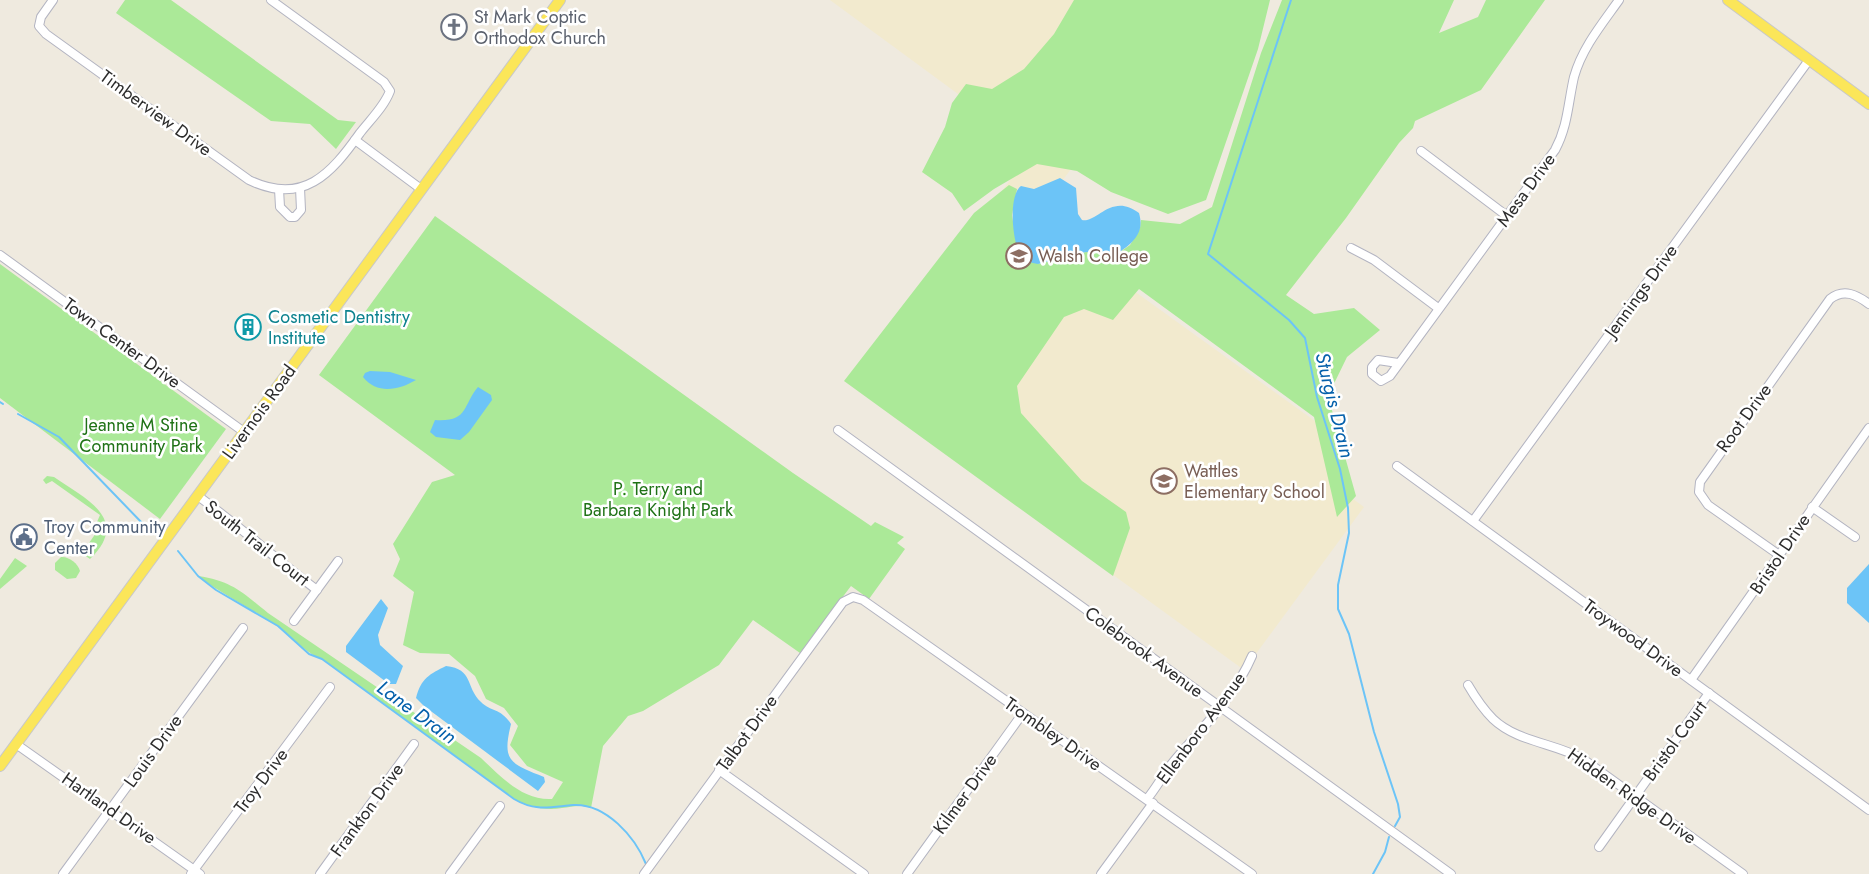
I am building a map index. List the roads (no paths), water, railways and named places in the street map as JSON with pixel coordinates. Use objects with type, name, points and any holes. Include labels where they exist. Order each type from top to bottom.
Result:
[{"type":"main road","name":"Livernois Road","points":[[0,766],[560,0]]},
{"type":"main road","points":[[1728,0],[1869,104]]},
{"type":"street","name":"Timberview Drive","points":[[53,0],[41,17],[39,26],[46,34],[241,175],[259,185],[279,189],[300,188],[317,181],[333,170],[385,100],[389,87],[271,0]]},
{"type":"street","name":"Mesa Drive","points":[[1398,363],[1559,143],[1569,114],[1580,61],[1588,44],[1619,0]]},
{"type":"street","name":"Jennings Drive","points":[[1473,521],[1809,60]]},
{"type":"street","points":[[356,140],[421,189]]},
{"type":"street","points":[[1421,151],[1507,216]]},
{"type":"street","points":[[279,189],[280,207],[286,216],[295,217],[301,210],[300,188]]},
{"type":"street","points":[[1351,248],[1374,260],[1438,308]]},
{"type":"street","name":"Town Center Drive","points":[[0,255],[244,432]]},
{"type":"street","name":"Root Drive","points":[[1779,555],[1704,501],[1699,492],[1700,482],[1830,299],[1846,293],[1855,294],[1869,304]]},
{"type":"street","name":"Bristol Drive","points":[[1691,680],[1869,428]]},
{"type":"street","name":"Colebrook Avenue","points":[[838,430],[1451,874]]},
{"type":"street","name":"Troywood Drive","points":[[1397,466],[1869,810]]},
{"type":"street","name":"South Trail Court","points":[[198,496],[246,531],[260,548],[317,590]]},
{"type":"street","points":[[1812,507],[1855,537]]},
{"type":"street","name":"South Trail Court","points":[[294,621],[338,561]]},
{"type":"street","name":"Trombley Drive","points":[[853,597],[863,600],[1252,874]]},
{"type":"street","name":"Talbot Drive","points":[[644,874],[843,602],[853,597]]},
{"type":"street","name":"Louis Drive","points":[[63,874],[243,628]]},
{"type":"street","name":"Ellenboro Avenue","points":[[1101,874],[1150,801],[1172,763],[1220,707],[1245,673],[1252,656]]},
{"type":"street","name":"Hidden Ridge Drive","points":[[1468,685],[1486,712],[1502,727],[1517,735],[1565,748],[1740,873]]},
{"type":"street","name":"Troy Drive","points":[[195,873],[330,687]]},
{"type":"street","name":"Bristol Court","points":[[1599,847],[1709,693]]},
{"type":"street","name":"Kilmer Drive","points":[[907,874],[1023,713]]},
{"type":"street","name":"Hartland Drive","points":[[16,744],[111,809],[195,873]]},
{"type":"street","name":"Frankton Drive","points":[[320,874],[414,744]]},
{"type":"street","points":[[719,770],[864,874]]},
{"type":"street","points":[[450,874],[500,806]]},
{"type":"water","points":[[1060,178],[1076,188],[1078,214],[1082,220],[1088,220],[1113,207],[1121,206],[1129,207],[1139,213],[1139,232],[1133,241],[1117,254],[1086,252],[1038,264],[1028,262],[1023,258],[1015,241],[1014,231],[1013,209],[1017,191],[1021,186],[1034,189]]},
{"type":"water","points":[[370,371],[390,372],[416,380],[395,388],[381,388],[369,383],[363,377]]},
{"type":"water","points":[[478,387],[491,395],[492,400],[469,432],[460,440],[436,437],[430,432],[435,420],[446,420],[459,415]]},
{"type":"water","points":[[1869,564],[1869,623],[1847,603],[1847,588]]},
{"type":"water","points":[[381,599],[388,608],[378,635],[380,645],[403,666],[396,684],[389,684],[346,652],[346,646]]},
{"type":"water","points":[[446,666],[461,671],[481,702],[500,713],[511,724],[508,753],[516,764],[544,777],[545,782],[538,791],[416,698],[427,678]]},
{"type":"waterway","name":"Sturgis Drain","points":[[1291,0],[1208,254],[1289,320],[1305,338],[1317,397],[1340,469],[1348,508],[1349,533],[1338,585],[1338,609],[1349,634],[1374,732],[1398,804],[1400,817],[1395,826]]},
{"type":"waterway","name":"Lane Drain","points":[[18,414],[59,437],[145,526]]},
{"type":"waterway","name":"Lane Drain","points":[[178,551],[198,576],[216,590],[278,626],[309,654],[322,659],[514,799],[536,807],[573,805],[597,810],[608,816],[627,833],[646,864]]},
{"type":"waterway","name":"Sturgis Drain","points":[[1373,874],[1385,852],[1389,837]]},
{"type":"place","name":"St Mark Coptic Orthodox Church","points":[[454,27]]},
{"type":"place","name":"Walsh College","points":[[1019,256]]},
{"type":"place","name":"Cosmetic Dentistry Institute","points":[[248,327]]},
{"type":"place","name":"Wattles Elementary School","points":[[1164,481]]},
{"type":"place","name":"Troy Community Center","points":[[24,537]]},
{"type":"park label","name":"Jeanne M Stine Community Park","points":[[141,435]]},
{"type":"park label","name":"P. Terry and Barbara Knight Park","points":[[658,499]]}]
